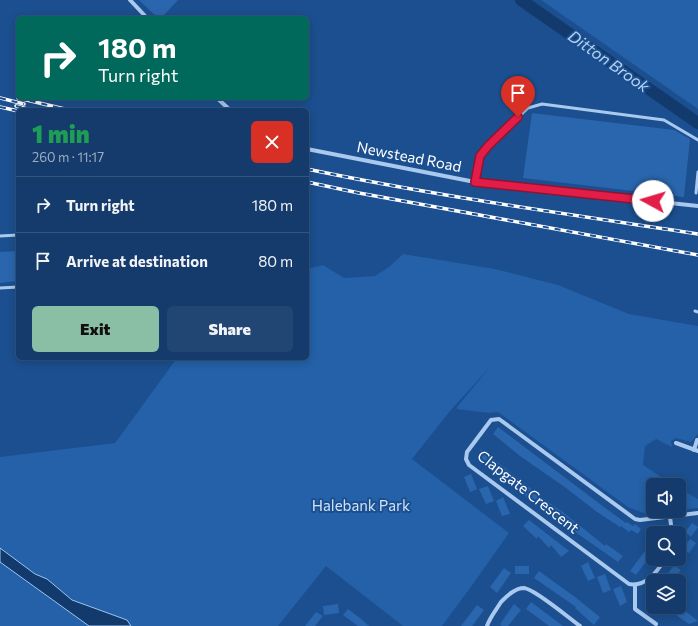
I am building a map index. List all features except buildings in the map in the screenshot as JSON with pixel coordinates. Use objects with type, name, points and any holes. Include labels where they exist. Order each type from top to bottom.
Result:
[{"type":"street","points":[[130,0],[146,16]]},
{"type":"street","points":[[219,100],[228,108]]},
{"type":"street","name":"Newstead Road","points":[[309,149],[475,182],[698,206]]},
{"type":"street","name":"Clapgate Crescent","points":[[635,585],[629,584],[469,465],[466,459],[467,452],[491,420],[499,419],[635,519],[660,518]]},
{"type":"street","points":[[676,443],[696,450],[697,440]]},
{"type":"street","name":"Clapgate Crescent","points":[[686,515],[698,513]]},
{"type":"street","points":[[656,624],[635,609],[635,585],[642,584],[648,580],[659,566]]},
{"type":"street","points":[[488,626],[493,613],[504,600],[514,591],[525,588],[538,594],[580,626]]},
{"type":"lane","points":[[475,182],[480,156],[488,146],[528,108],[542,104],[664,120],[698,140]]},
{"type":"lane","points":[[696,193],[698,172]]},
{"type":"lane","points":[[0,236],[16,235]]},
{"type":"lane","points":[[0,288],[16,286]]},
{"type":"green space","points":[[541,0],[698,0],[698,109]]},
{"type":"green space","name":"Halebank Park","points":[[403,254],[495,269],[558,285],[629,314],[698,326],[698,434],[691,442],[676,438],[671,441],[672,447],[656,439],[645,446],[643,465],[662,478],[646,478],[646,514],[628,507],[498,412],[489,413],[457,409],[457,407],[491,366],[450,411],[412,459],[509,533],[442,626],[403,626],[326,566],[278,626],[0,626],[0,457],[115,443],[176,360],[309,360],[309,268],[323,265],[344,278],[375,276],[389,267]]},
{"type":"green space","points":[[686,492],[698,499],[698,508],[686,509]]},
{"type":"shaded area","points":[[0,548],[35,574],[47,579],[72,600],[127,620],[131,626],[89,626],[0,562]]},
{"type":"waterway","name":"Ditton Brook","points":[[521,0],[698,123]]},
{"type":"railway","points":[[0,98],[24,104]]},
{"type":"railway","points":[[26,100],[60,108]]},
{"type":"railway","points":[[16,106],[24,108]]},
{"type":"railway","points":[[0,107],[16,111]]},
{"type":"railway","points":[[309,169],[404,188],[698,234]]},
{"type":"railway","points":[[309,182],[359,193],[698,255]]},
{"type":"route","points":[[518,117],[488,146],[480,156],[475,182],[653,201]]}]
